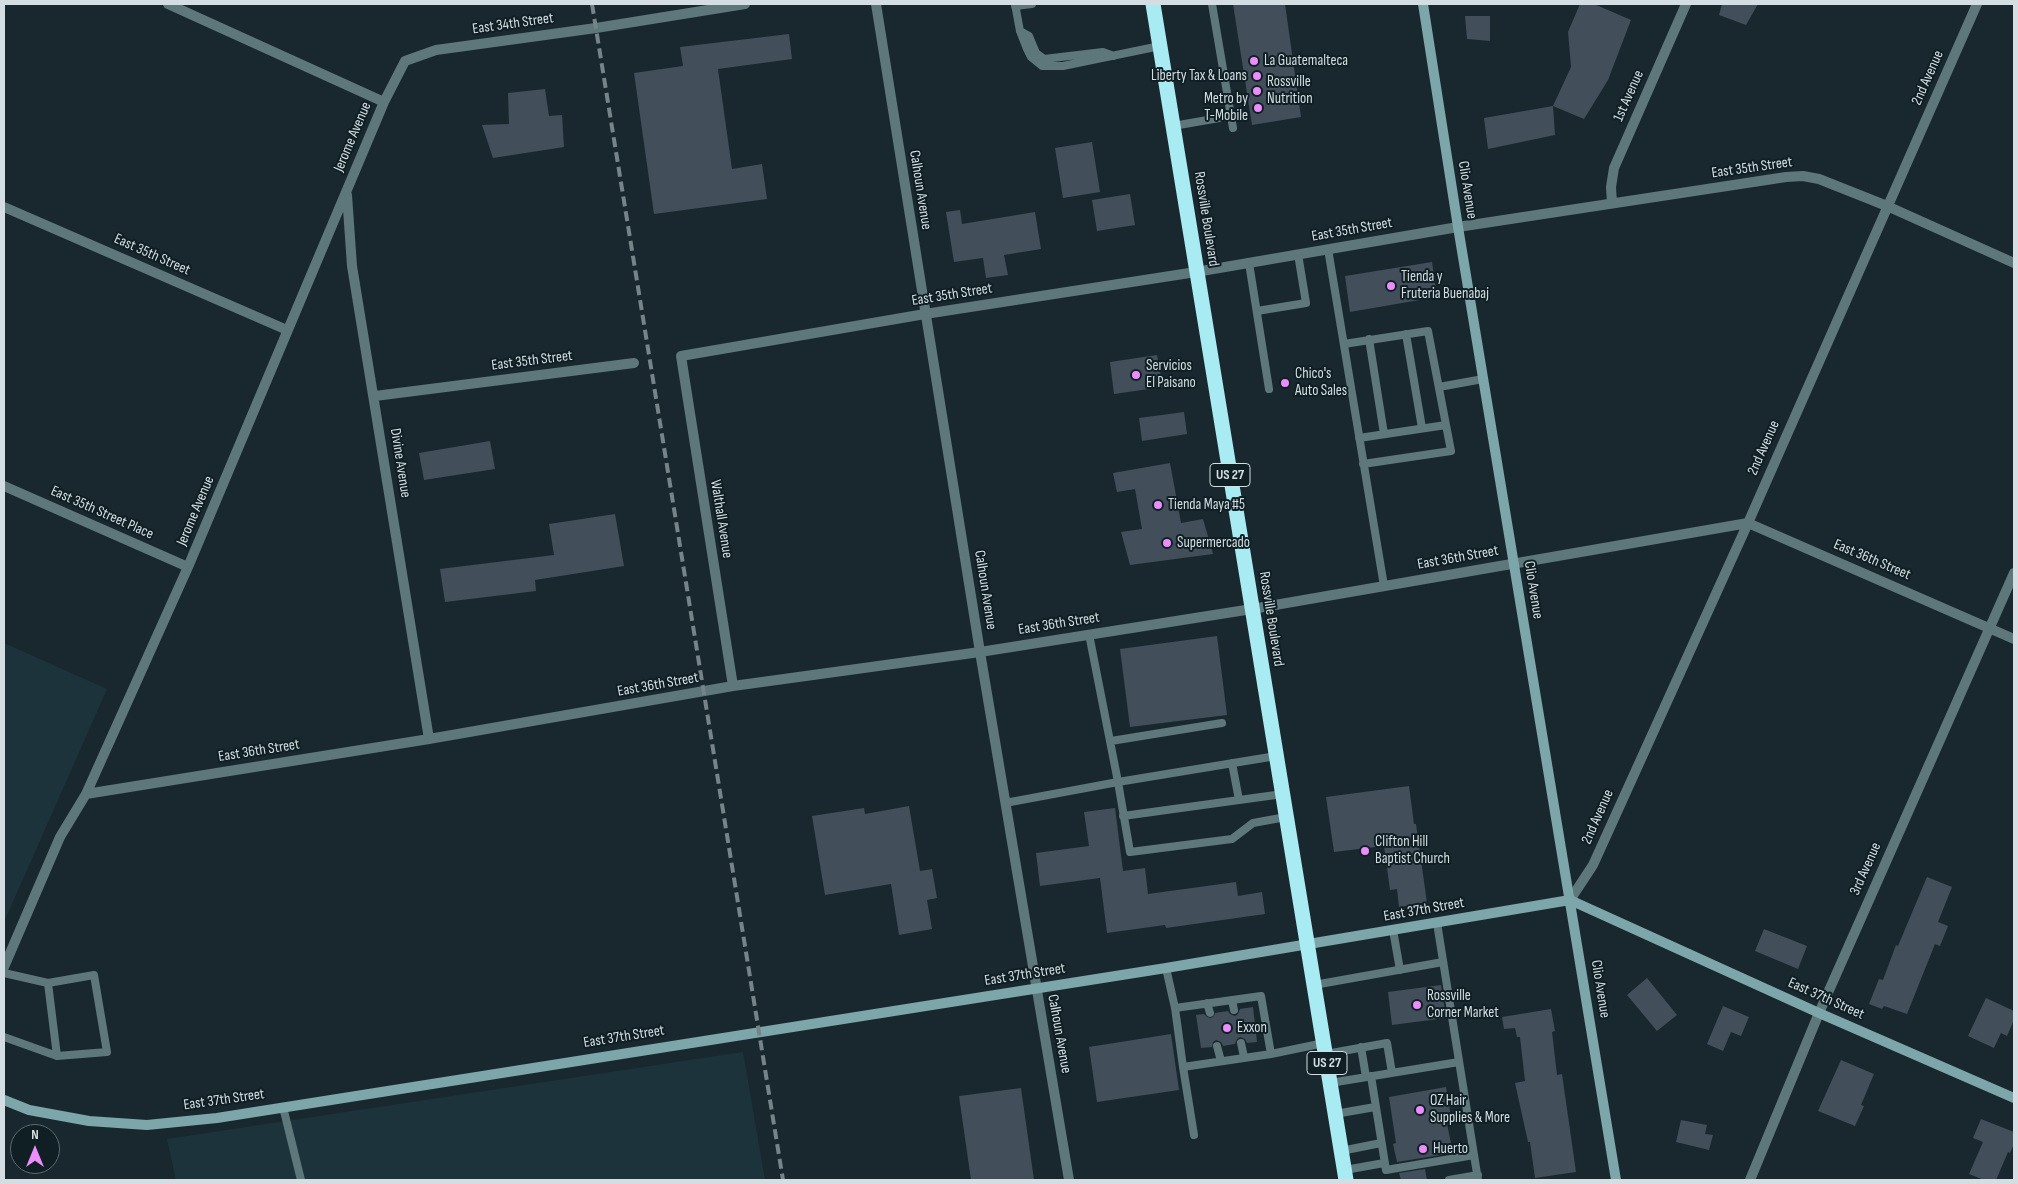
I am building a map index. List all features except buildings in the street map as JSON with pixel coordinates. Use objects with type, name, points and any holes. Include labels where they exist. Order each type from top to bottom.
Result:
[{"type":"highway","name":"Rossville Boulevard","points":[[1153,4],[1345,1175]]},
{"type":"main road","name":"Clio Avenue","points":[[1422,4],[1616,1180]]},
{"type":"main road","name":"East 37th Street","points":[[4,1100],[29,1110],[89,1121],[147,1125],[217,1118],[1036,989],[1570,900],[2014,1098]]},
{"type":"street","points":[[168,4],[384,102]]},
{"type":"street","name":"East 34th Street","points":[[405,61],[436,50],[596,28],[745,4]]},
{"type":"street","name":"Calhoun Avenue","points":[[876,4],[980,652],[1069,1180]]},
{"type":"street","name":"1st Avenue","points":[[1612,203],[1611,187],[1614,168],[1686,4]]},
{"type":"street","name":"2nd Avenue","points":[[1570,900],[1593,865],[1748,523],[1977,4]]},
{"type":"street","name":"Jerome Avenue","points":[[4,967],[60,837],[86,794],[188,567],[384,102],[405,61]]},
{"type":"street","name":"East 35th Street","points":[[681,356],[1458,227],[1786,177],[1803,176],[1819,179],[1887,206],[2014,263]]},
{"type":"street","name":"Divine Avenue","points":[[346,191],[352,266],[430,739]]},
{"type":"street","name":"East 35th Street","points":[[4,207],[287,330]]},
{"type":"street","name":"Walthall Avenue","points":[[681,356],[733,686]]},
{"type":"street","name":"East 35th Street","points":[[374,396],[634,363]]},
{"type":"street","name":"East 35th Street Place","points":[[4,486],[188,567]]},
{"type":"street","name":"East 36th Street","points":[[86,794],[430,739],[733,686],[980,652],[1252,609],[1748,523],[2014,639]]},
{"type":"street","name":"3rd Avenue","points":[[1750,1180],[1819,1012],[2014,573]]},
{"type":"lane","points":[[1032,4],[1015,5],[1020,31],[1030,57],[1042,66],[1063,66],[1160,46]]},
{"type":"lane","points":[[1212,4],[1233,128]]},
{"type":"lane","points":[[1173,126],[1231,116]]},
{"type":"lane","points":[[1328,249],[1384,586]]},
{"type":"lane","points":[[1257,311],[1306,304],[1298,254]]},
{"type":"lane","points":[[1249,263],[1269,389]]},
{"type":"lane","points":[[1344,344],[1428,331],[1451,451],[1364,464]]},
{"type":"lane","points":[[1406,334],[1422,428]]},
{"type":"lane","points":[[1369,339],[1384,434]]},
{"type":"lane","points":[[1439,387],[1483,379]]},
{"type":"lane","points":[[1359,438],[1446,425]]},
{"type":"lane","points":[[1090,634],[1130,852],[1232,839],[1253,823],[1286,817]]},
{"type":"lane","points":[[1111,741],[1222,723]]},
{"type":"lane","points":[[1005,803],[1276,756]]},
{"type":"lane","points":[[1232,763],[1239,800]]},
{"type":"lane","points":[[1123,816],[1282,794]]},
{"type":"lane","points":[[1436,923],[1478,1178],[1449,1180]]},
{"type":"lane","points":[[1393,930],[1400,970]]},
{"type":"lane","points":[[1314,986],[1443,962]]},
{"type":"lane","points":[[1166,968],[1175,1008],[1194,1135]]},
{"type":"lane","points":[[4,973],[48,983],[94,975],[107,1052],[57,1056],[4,1037]]},
{"type":"lane","points":[[48,983],[57,1056]]},
{"type":"lane","points":[[1175,1008],[1261,996],[1271,1054]]},
{"type":"lane","points":[[1232,1000],[1234,1010]]},
{"type":"lane","points":[[1208,1003],[1210,1013]]},
{"type":"lane","points":[[1241,1043],[1244,1057]]},
{"type":"lane","points":[[1183,1067],[1244,1057],[1387,1043],[1392,1073]]},
{"type":"lane","points":[[1217,1046],[1221,1061]]},
{"type":"lane","points":[[1361,1047],[1369,1077],[1386,1170],[1474,1155]]},
{"type":"lane","points":[[1330,1083],[1459,1062]]},
{"type":"lane","points":[[283,1107],[300,1180]]},
{"type":"lane","points":[[1336,1114],[1375,1107]]},
{"type":"lane","points":[[1341,1151],[1381,1143]]},
{"type":"lane","points":[[1345,1175],[1384,1163]]},
{"type":"shaded area","points":[[4,643],[107,689],[4,922]]},
{"type":"shaded area","points":[[743,1052],[765,1180],[176,1180],[167,1139]]},
{"type":"railway","points":[[592,4],[783,1180]]},
{"type":"place","name":"La Guatemalteca","points":[[1254,61]]},
{"type":"place","name":"Liberty Tax & Loans","points":[[1257,76]]},
{"type":"place","name":"Rossville Nutrition","points":[[1257,91]]},
{"type":"place","name":"Metro by T-Mobile","points":[[1258,108]]},
{"type":"place","name":"Tienda y Fruteria Buenabaj","points":[[1391,286]]},
{"type":"place","name":"Servicios El Paisano","points":[[1136,375]]},
{"type":"place","name":"Chico's Auto Sales","points":[[1285,383]]},
{"type":"place","name":"Tienda Maya #5","points":[[1158,505]]},
{"type":"place","name":"Supermercado","points":[[1167,543]]},
{"type":"place","name":"Clifton Hill Baptist Church","points":[[1365,851]]},
{"type":"place","name":"Rossville Corner Market","points":[[1417,1005]]},
{"type":"place","name":"Exxon","points":[[1227,1028]]},
{"type":"place","name":"OZ Hair Supplies & More","points":[[1420,1110]]},
{"type":"place","name":"Huerto","points":[[1423,1149]]}]
